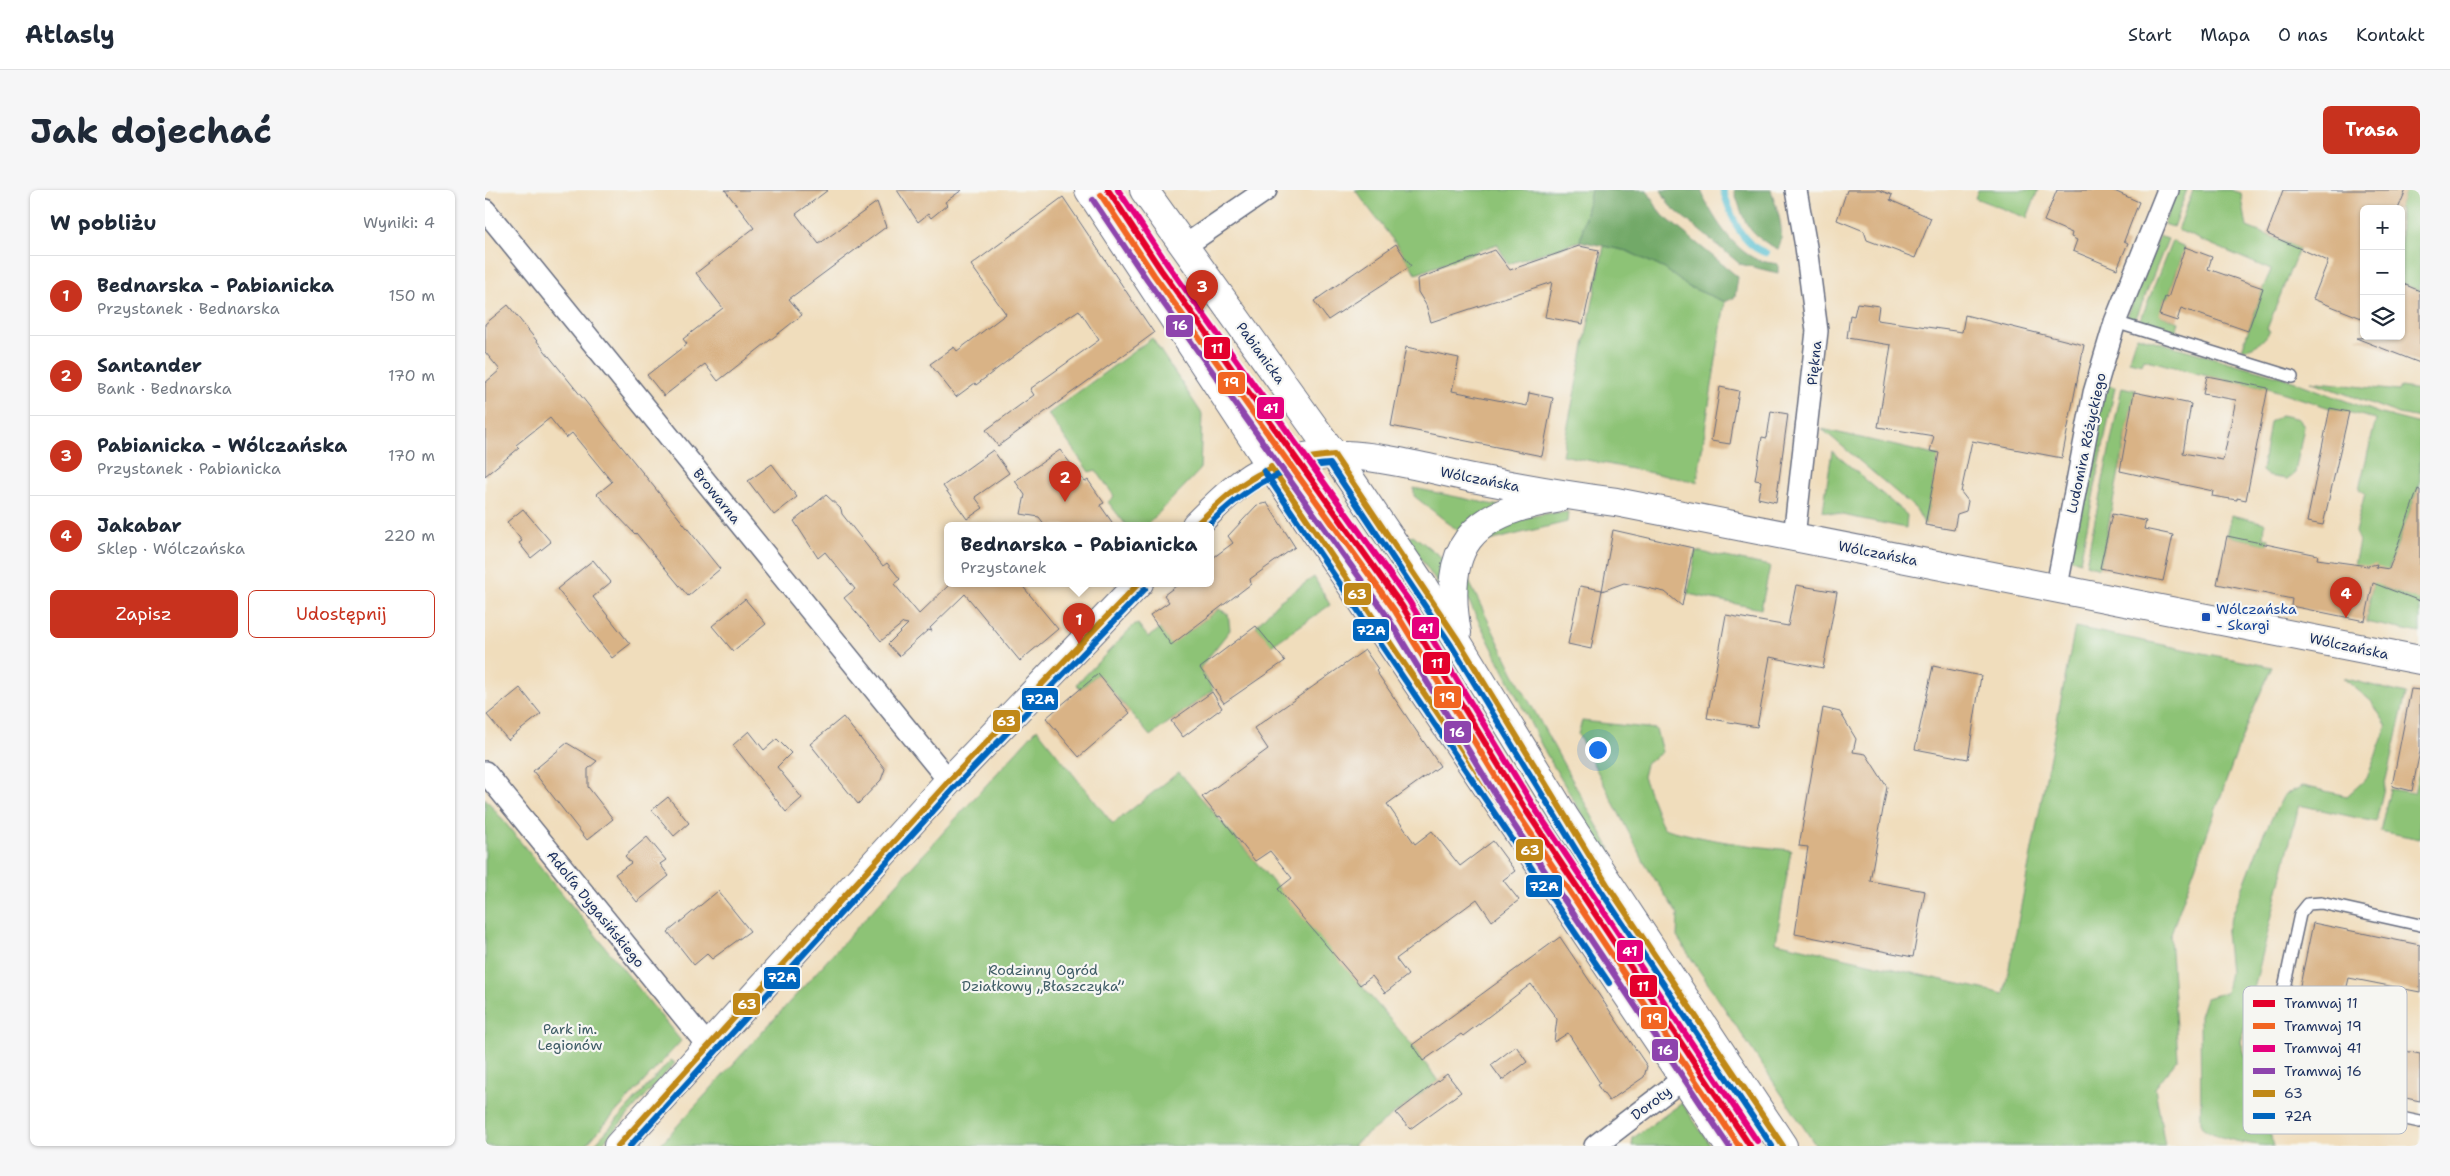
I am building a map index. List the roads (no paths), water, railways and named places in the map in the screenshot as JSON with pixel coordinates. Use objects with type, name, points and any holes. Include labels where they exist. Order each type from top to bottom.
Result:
[{"type":"street","points":[[1089,190],[1271,466],[1729,1146]]},
{"type":"street","name":"Pabianicka","points":[[1144,190],[1183,247],[1334,454],[1458,640],[1571,828],[1783,1146]]},
{"type":"street","points":[[1183,247],[1266,190]]},
{"type":"street","name":"Piękna","points":[[1794,537],[1817,331],[1806,247],[1795,190]]},
{"type":"street","name":"Ludomira Różyckiego","points":[[2057,586],[2094,393],[2115,322],[2168,190]]},
{"type":"street","name":"Browarna","points":[[485,210],[949,781]]},
{"type":"street","name":"Wólczańska","points":[[1199,522],[1235,487],[1271,466],[1307,456],[1334,454],[1376,459],[1570,497],[1616,502],[2057,586],[2420,660]]},
{"type":"street","points":[[1458,640],[1453,608],[1453,576],[1460,552],[1468,538],[1491,519],[1513,508],[1570,497]]},
{"type":"street","points":[[618,1146],[949,781],[1135,587]]},
{"type":"street","name":"Adolfa Dygasińskiego","points":[[485,772],[708,1046]]},
{"type":"street","name":"Doroty","points":[[1595,1146],[1684,1078]]},
{"type":"lane","points":[[2115,322],[2292,377]]},
{"type":"lane","points":[[2284,986],[2300,914],[2308,904],[2321,903],[2420,925]]},
{"type":"lane","points":[[2407,1119],[2420,1122]]},
{"type":"waterway","points":[[1723,190],[1737,227],[1749,243],[1766,253]]},
{"type":"tram line","name":"11","points":[[1108,190],[1161,270],[1402,606],[1527,812],[1750,1146]]},
{"type":"tram line","name":"41","points":[[1118,190],[1168,265],[1409,601],[1534,807],[1757,1141]]},
{"type":"tram line","name":"19","points":[[1101,195],[1154,275],[1395,611],[1520,817],[1739,1146]]},
{"type":"tram line","name":"16","points":[[1093,200],[1147,280],[1387,616],[1512,822],[1729,1146]]},
{"type":"place","name":"Pabianicka - Wólczańska","points":[[1202,311]]},
{"type":"place","name":"Santander","points":[[1065,502]]},
{"type":"place","name":"Wólczańska - Skargi","points":[[2206,617]]},
{"type":"place","name":"Jakabar","points":[[2346,618]]},
{"type":"place","name":"Bednarska - Pabianicka","points":[[1079,644]]},
{"type":"park label","name":"Rodzinny Ogród Działkowy „Błaszczyka”","points":[[1043,978]]},
{"type":"park label","name":"Park im. Legionów","points":[[570,1038]]}]
